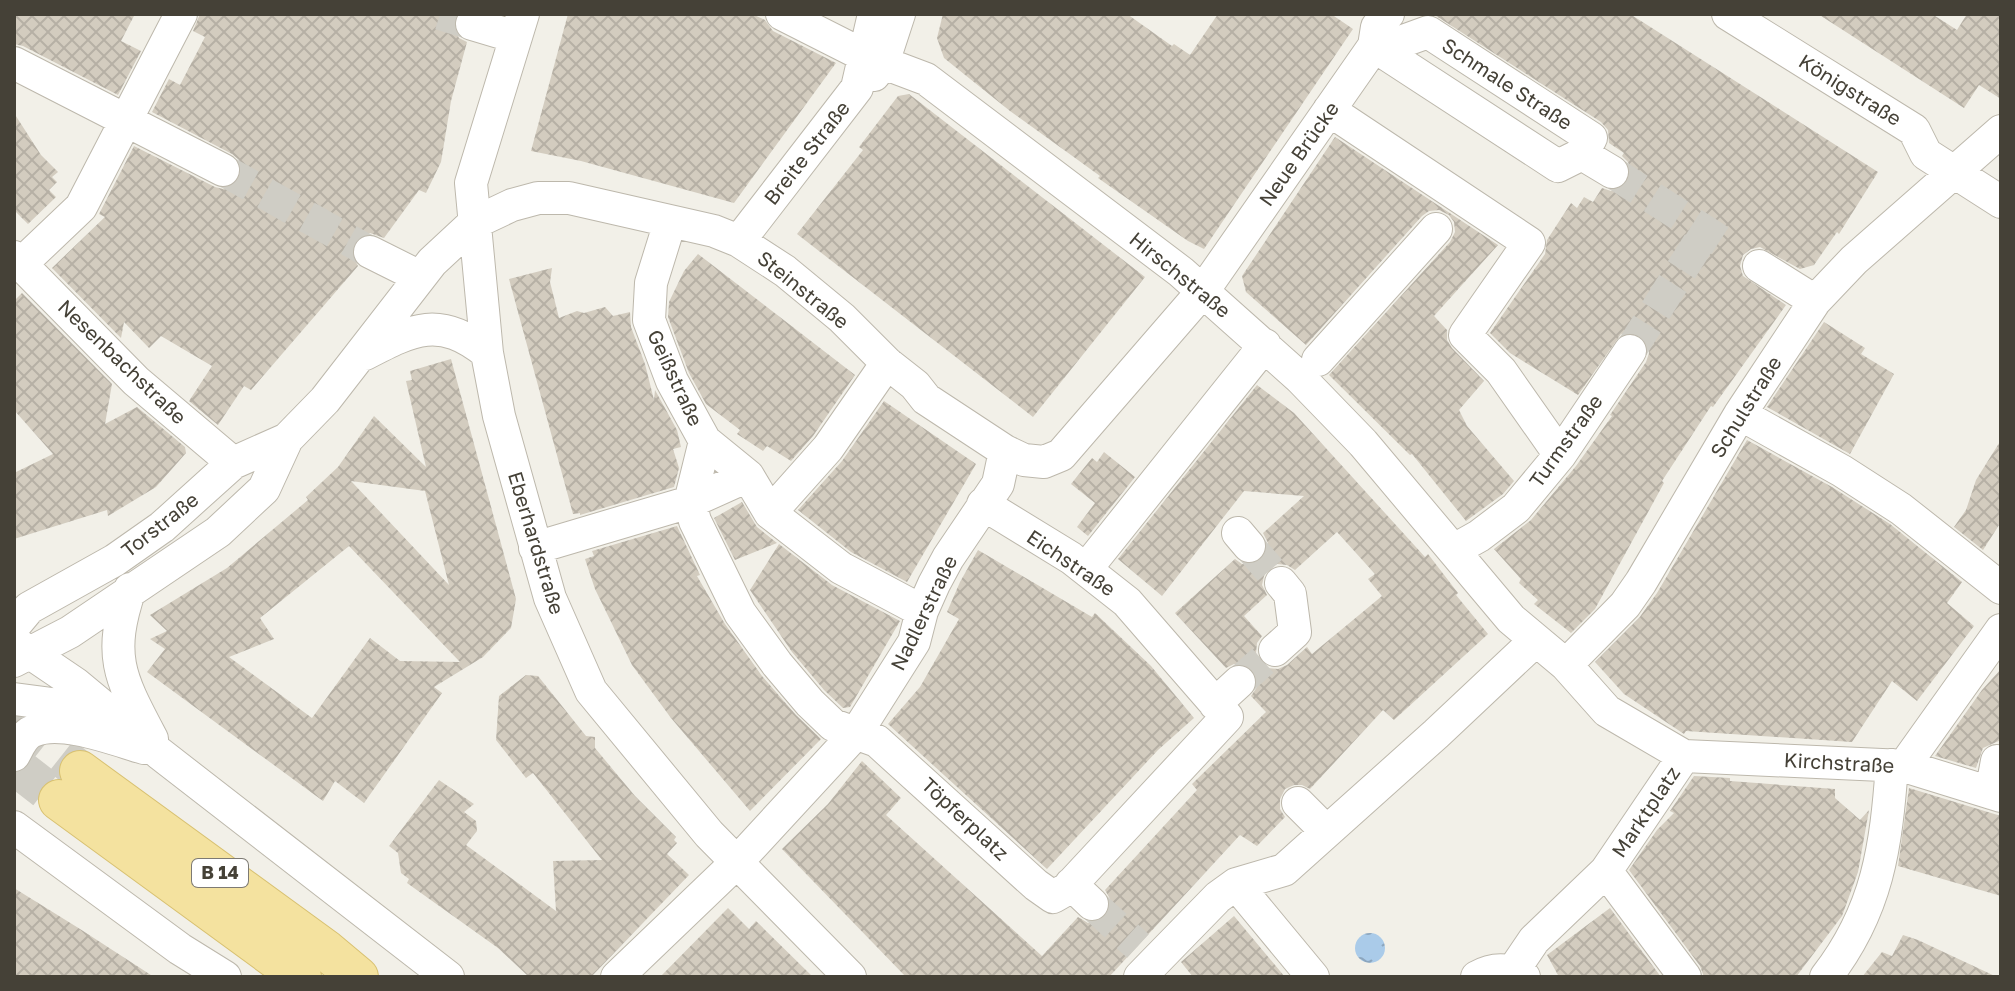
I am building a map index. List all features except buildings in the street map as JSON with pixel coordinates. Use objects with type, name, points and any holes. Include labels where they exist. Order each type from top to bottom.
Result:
[{"type":"main road","name":"B 14","points":[[301,977],[70,785],[327,951],[358,977]]},
{"type":"street","points":[[17,260],[81,207],[181,14]]},
{"type":"street","name":"Hirschstraße","points":[[782,14],[874,60],[926,79],[1203,291],[1265,345],[1363,443],[1511,619]]},
{"type":"street","name":"Königstraße","points":[[1734,16],[1914,130],[1926,154],[2001,202]]},
{"type":"street","points":[[874,60],[889,20]]},
{"type":"street","points":[[472,24],[519,26]]},
{"type":"street","name":"Eberhardstraße","points":[[519,26],[471,183],[487,353],[499,416],[550,598],[591,691],[665,783],[737,862],[850,977]]},
{"type":"street","points":[[1387,35],[1558,166],[1582,154],[1612,172]]},
{"type":"street","name":"Neue Brücke","points":[[1203,291],[1329,110],[1387,35]]},
{"type":"street","name":"Breite Straße","points":[[739,241],[857,88],[867,85],[874,60]]},
{"type":"street","points":[[14,63],[223,170]]},
{"type":"street","points":[[1329,110],[1529,243],[1465,335],[1501,371],[1560,455]]},
{"type":"street","name":"Schulstraße","points":[[1566,665],[1625,605],[1641,582],[1740,414],[1815,301],[1854,260],[2001,131]]},
{"type":"street","name":"Steinstraße","points":[[474,223],[512,205],[550,197],[569,198],[714,231],[739,241],[785,271],[842,318],[887,363],[915,385],[926,399],[1005,451]]},
{"type":"street","name":"Geißstraße","points":[[670,222],[651,283],[649,320],[672,381],[705,441],[748,476],[770,513],[841,568],[922,611]]},
{"type":"street","name":"Torstraße","points":[[20,652],[70,632],[218,532],[264,489],[287,439],[325,400],[420,277],[454,239],[474,223]]},
{"type":"street","points":[[1318,360],[1436,229]]},
{"type":"street","points":[[370,252],[420,277]]},
{"type":"street","name":"Nesenbachstraße","points":[[17,260],[136,381],[233,463]]},
{"type":"street","points":[[1759,266],[1815,301]]},
{"type":"street","points":[[1005,451],[1024,460],[1044,462],[1061,455],[1203,291]]},
{"type":"street","points":[[359,358],[399,337],[424,330],[450,331],[470,340],[487,353]]},
{"type":"street","points":[[1086,569],[1265,345]]},
{"type":"street","name":"Turmstraße","points":[[1454,550],[1479,536],[1516,508],[1560,455],[1630,351]]},
{"type":"street","points":[[770,513],[828,448],[887,363]]},
{"type":"street","points":[[1740,414],[1842,471],[1901,509],[2001,588]]},
{"type":"street","name":"Torstraße","points":[[19,616],[115,560],[162,527],[233,463],[287,439]]},
{"type":"street","name":"Geißstraße","points":[[692,511],[705,441]]},
{"type":"street","name":"Nadlerstraße","points":[[617,977],[737,862],[857,732],[918,654],[922,611],[948,558],[999,493],[1005,451]]},
{"type":"street","points":[[535,548],[692,511],[748,476]]},
{"type":"street","name":"Eichstraße","points":[[999,493],[1127,602],[1215,704]]},
{"type":"street","points":[[692,511],[740,613],[777,664],[833,725],[857,732]]},
{"type":"street","points":[[1275,650],[1295,632],[1290,594],[1281,583]]},
{"type":"street","name":"Torstraße","points":[[130,589],[119,621],[119,667],[127,691],[159,753]]},
{"type":"street","name":"Marktplatz","points":[[1511,619],[1566,665],[1607,711],[1629,711],[1684,756],[1606,871],[1534,940],[1518,974]]},
{"type":"street","points":[[1826,977],[1860,925],[1872,893],[1898,766],[2000,635]]},
{"type":"street","points":[[1151,965],[1227,890],[1284,870],[1536,640]]},
{"type":"street","points":[[20,652],[76,684],[159,753],[448,977]]},
{"type":"street","points":[[1215,704],[1239,682]]},
{"type":"street","points":[[14,699],[52,704],[88,716],[159,753]]},
{"type":"street","name":"Töpferplatz","points":[[857,732],[888,750],[1053,897],[1082,894],[1227,717],[1215,704]]},
{"type":"street","points":[[14,755],[23,738],[34,730],[54,727],[79,730],[159,753]]},
{"type":"street","name":"Kirchstraße","points":[[1684,756],[1898,766],[1996,794],[1997,761]]},
{"type":"street","points":[[1298,803],[1326,831]]},
{"type":"street","points":[[14,827],[180,949],[225,977]]},
{"type":"street","points":[[1606,871],[1685,977]]},
{"type":"street","points":[[1227,890],[1313,977]]},
{"type":"street","points":[[1477,977],[1494,970],[1518,974]]},
{"type":"water","points":[[1370,933],[1381,937],[1385,948],[1381,959],[1370,963],[1359,959],[1355,948],[1359,937]]},
{"type":"tunnel","points":[[440,14],[472,24]]},
{"type":"tunnel","points":[[223,170],[370,252]]},
{"type":"tunnel","points":[[1612,172],[1722,242]]},
{"type":"tunnel","points":[[1630,351],[1706,231]]},
{"type":"tunnel","points":[[1249,546],[1281,583]]},
{"type":"tunnel","points":[[1239,682],[1275,650]]},
{"type":"tunnel","points":[[14,719],[80,771]]},
{"type":"tunnel","points":[[14,765],[59,800]]},
{"type":"tunnel","points":[[1092,904],[1138,946]]}]
